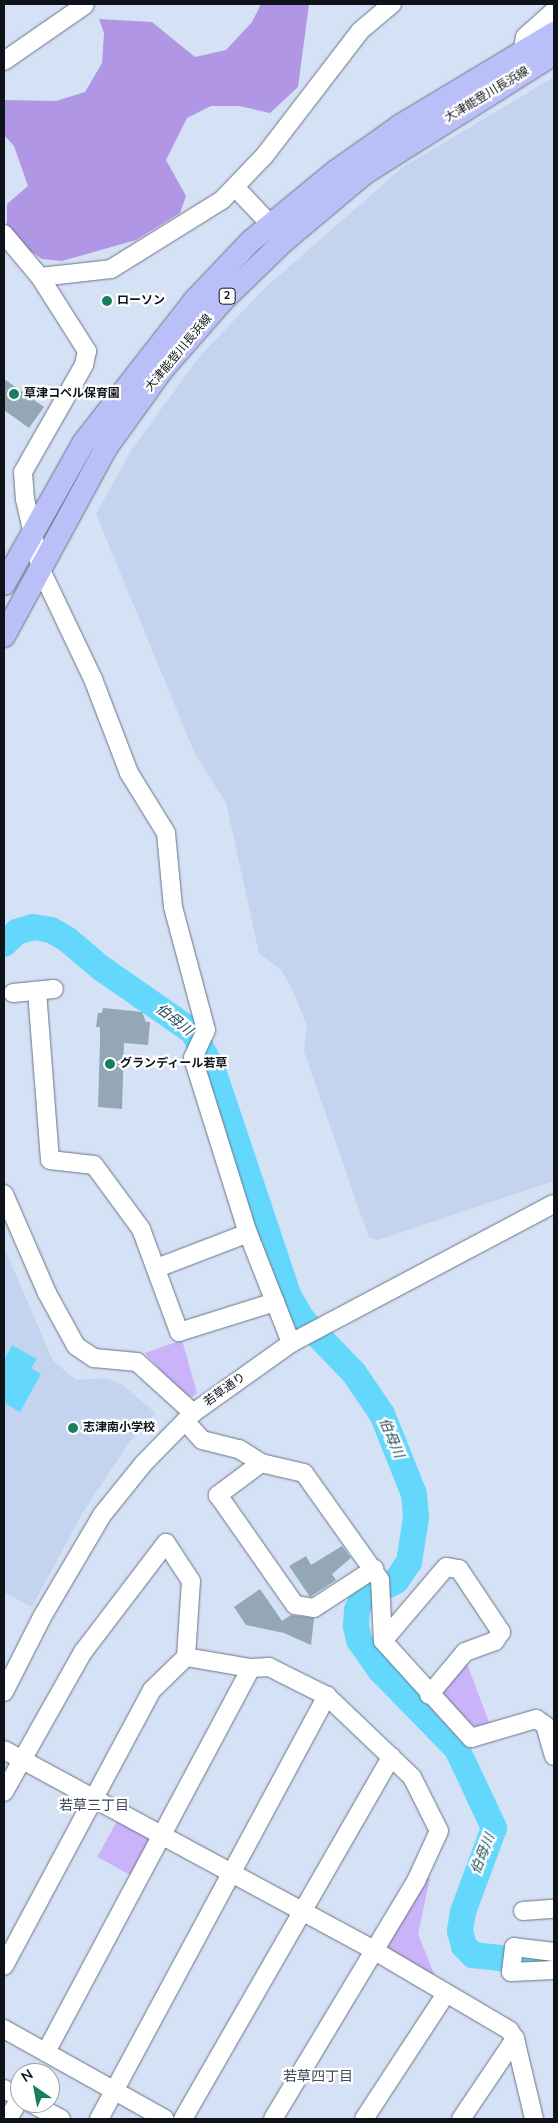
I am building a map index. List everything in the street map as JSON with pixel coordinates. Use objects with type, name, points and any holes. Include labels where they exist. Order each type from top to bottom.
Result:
[{"type":"main road","name":"大津能登川長浜線","points":[[4,584],[34,526],[84,442],[135,373],[205,288],[269,223],[401,125],[554,33]]},
{"type":"main road","name":"大津能登川長浜線","points":[[4,636],[106,448],[162,370],[223,300],[284,241],[365,173],[554,54]]},
{"type":"street","points":[[40,277],[111,269],[161,241],[235,187],[265,155],[360,30],[392,4]]},
{"type":"street","points":[[4,61],[85,5]]},
{"type":"street","points":[[522,52],[525,37],[554,11]]},
{"type":"street","points":[[235,187],[269,223]]},
{"type":"street","points":[[4,234],[40,277],[87,351],[84,366],[23,472],[24,491],[34,526],[41,570],[93,679],[129,773],[166,833],[173,907],[206,1030],[193,1058],[248,1233],[274,1302],[298,1339]]},
{"type":"street","points":[[13,993],[46,990],[50,1160],[94,1165],[141,1229],[182,1334],[274,1302]]},
{"type":"street","points":[[4,1194],[47,1293],[76,1346],[94,1358],[137,1362],[189,1417],[202,1440],[239,1449],[261,1463],[304,1474],[379,1581],[383,1641],[429,1695],[471,1738],[536,1719],[545,1725],[554,1756]]},
{"type":"street","name":"若草通り","points":[[4,1692],[42,1617],[102,1515],[144,1463],[189,1417],[298,1339],[554,1204]]},
{"type":"street","points":[[157,1268],[248,1233]]},
{"type":"street","points":[[261,1463],[218,1495],[295,1605],[314,1608],[379,1581]]},
{"type":"street","points":[[4,1792],[83,1652],[166,1543],[191,1581],[186,1657],[152,1690],[92,1798],[4,1966]]},
{"type":"street","points":[[383,1641],[446,1567],[459,1569],[501,1632],[495,1641],[465,1652],[429,1695]]},
{"type":"street","points":[[186,1657],[251,1668],[269,1667],[326,1696],[412,1777],[439,1830],[416,1881],[273,2119]]},
{"type":"street","points":[[46,2052],[159,1835],[251,1668]]},
{"type":"street","points":[[99,2119],[326,1696]]},
{"type":"street","points":[[4,1750],[301,1910],[374,1951],[445,1995],[509,2030],[515,2039],[534,2119]]},
{"type":"street","points":[[183,2119],[301,1910],[391,1757]]},
{"type":"street","points":[[523,1911],[554,1910]]},
{"type":"street","points":[[554,1952],[514,1947],[511,1972],[554,1970]]},
{"type":"street","points":[[364,2119],[445,1995]]},
{"type":"street","points":[[4,2029],[165,2119]]},
{"type":"street","points":[[461,2119],[515,2039]]},
{"type":"street","points":[[50,2113],[61,2119]]},
{"type":"shaded area","points":[[261,4],[309,4],[298,87],[270,113],[239,106],[211,106],[187,118],[166,160],[186,196],[180,213],[136,240],[62,261],[42,259],[14,240],[7,224],[7,204],[28,186],[14,146],[4,135],[4,100],[56,101],[85,92],[102,63],[104,33],[99,19],[152,22],[195,57],[226,50],[252,22]]},
{"type":"shaded area","points":[[554,77],[554,1181],[378,1240],[369,1238],[304,1051],[307,1026],[292,989],[282,971],[259,953],[226,803],[195,754],[96,514],[132,449],[200,356],[265,288],[403,167]]},
{"type":"shaded area","name":"志津南小学校","points":[[4,1247],[53,1361],[76,1380],[107,1378],[123,1385],[155,1413],[128,1444],[83,1512],[32,1607],[4,1592]]},
{"type":"shaded area","points":[[182,1340],[197,1393],[192,1397],[183,1394],[145,1353]]},
{"type":"shaded area","points":[[466,1661],[490,1725],[480,1728],[467,1723],[444,1701],[443,1687]]},
{"type":"shaded area","points":[[121,1814],[159,1835],[135,1878],[97,1857]]},
{"type":"shaded area","points":[[425,1877],[430,1878],[418,1934],[435,1976],[391,1954],[388,1946]]},
{"type":"water","points":[[12,1345],[37,1359],[31,1368],[41,1374],[20,1412],[4,1403],[4,1360]]},
{"type":"building","name":"草津コペル保育園","points":[[4,379],[44,407],[29,428],[4,410]]},
{"type":"building","name":"グランディール若草","points":[[103,1008],[142,1012],[146,1022],[150,1022],[148,1045],[124,1043],[122,1109],[98,1107],[100,1027],[96,1027],[98,1013],[102,1013]]},
{"type":"building","points":[[342,1546],[351,1558],[332,1574],[336,1580],[310,1597],[289,1566],[306,1556],[311,1565]]},
{"type":"building","points":[[260,1589],[282,1621],[291,1615],[314,1618],[311,1645],[284,1633],[246,1625],[234,1607]]},
{"type":"waterway","name":"伯母川","points":[[4,944],[17,932],[33,927],[51,930],[68,940],[101,968],[193,1032],[213,1070],[289,1297],[303,1320],[354,1373],[382,1414],[414,1494],[416,1518],[409,1562],[396,1581],[362,1599],[357,1610],[356,1626],[359,1640],[380,1670],[457,1749],[494,1828],[463,1912],[460,1931],[464,1946],[473,1955],[554,1964]]},
{"type":"place","name":"ローソン","points":[[107,301]]},
{"type":"place","name":"草津コペル保育園","points":[[14,394]]},
{"type":"place","name":"グランディール若草","points":[[110,1064]]},
{"type":"place","name":"志津南小学校","points":[[73,1428]]},
{"type":"district","name":"若草三丁目","points":[[94,1806]]},
{"type":"district","name":"若草四丁目","points":[[318,2077]]}]
